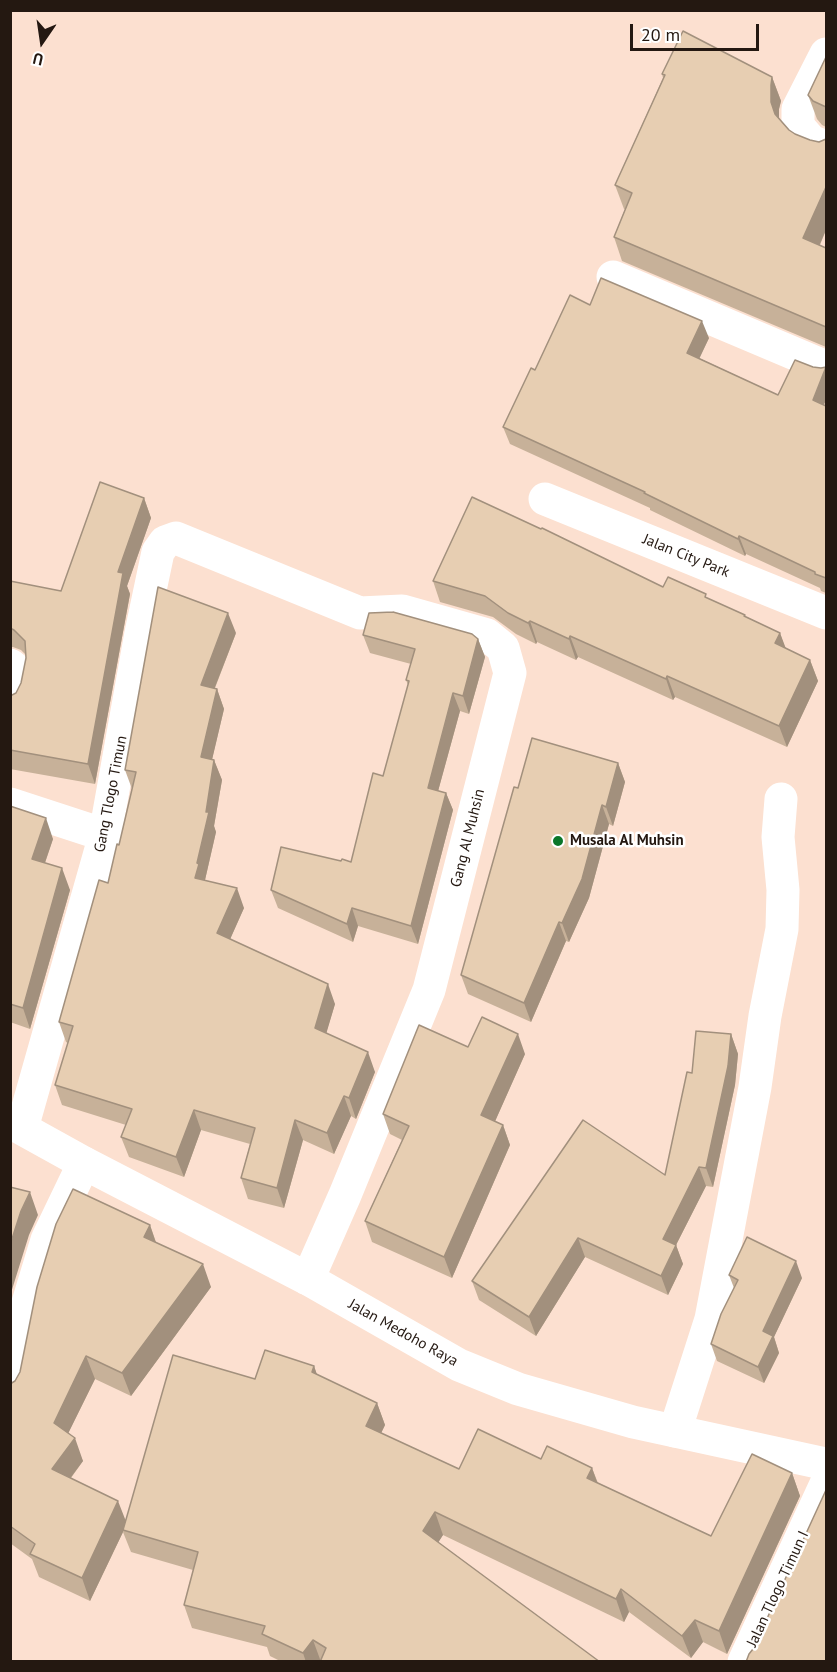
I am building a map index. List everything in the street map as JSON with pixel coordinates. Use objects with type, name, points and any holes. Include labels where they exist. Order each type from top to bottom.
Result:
[{"type":"street","points":[[826,54],[798,109],[798,126],[811,141],[826,147]]},
{"type":"street","points":[[613,277],[826,367]]},
{"type":"street","name":"Jalan City Park","points":[[545,499],[826,613]]},
{"type":"street","name":"Gang Tlogo Timun","points":[[16,1125],[105,835],[158,552],[165,542],[176,538],[245,566]]},
{"type":"street","name":"Gang Al Muhsin","points":[[245,566],[360,613],[402,611],[487,635],[503,648],[510,673],[429,990],[308,1280]]},
{"type":"street","points":[[10,665],[15,669],[10,700]]},
{"type":"street","points":[[675,1431],[711,1318],[755,1087],[765,1016],[782,929],[783,890],[778,837],[781,799]]},
{"type":"street","points":[[10,804],[105,835]]},
{"type":"street","name":"Jalan Medoho Raya","points":[[16,1125],[308,1280],[459,1365],[518,1389],[633,1422],[826,1464]]},
{"type":"street","points":[[10,1391],[27,1306],[47,1240],[84,1163]]},
{"type":"street","name":"Jalan Tlogo Timun I","points":[[744,1662],[826,1484]]},
{"type":"building","points":[[683,31],[772,77],[771,102],[775,114],[795,134],[819,142],[826,139],[826,187],[803,238],[826,248],[826,327],[614,237],[632,193],[615,185],[665,75],[662,74]]},
{"type":"building","points":[[826,57],[826,107],[813,101],[808,95]]},
{"type":"building","points":[[601,278],[702,321],[687,353],[778,395],[795,360],[813,367],[826,367],[813,400],[826,406],[826,578],[739,536],[738,539],[645,492],[503,427],[531,368],[535,370],[570,295],[590,305]]},
{"type":"building","points":[[100,482],[144,498],[118,572],[123,573],[88,764],[10,750],[10,696],[16,693],[21,683],[26,658],[25,641],[10,628],[10,581],[61,591]]},
{"type":"building","points":[[472,497],[663,587],[668,577],[780,633],[775,643],[810,660],[779,726],[570,636],[569,639],[530,621],[528,623],[508,613],[485,596],[433,581]]},
{"type":"building","points":[[158,587],[228,613],[201,685],[217,689],[201,757],[214,760],[206,812],[209,812],[195,878],[237,888],[217,933],[328,984],[315,1028],[368,1052],[349,1098],[344,1096],[327,1133],[295,1120],[277,1188],[241,1178],[255,1128],[194,1110],[176,1157],[121,1137],[132,1109],[55,1085],[73,1026],[59,1022],[99,880],[108,883],[136,772],[125,770]]},
{"type":"building","points":[[393,612],[472,634],[478,639],[463,696],[453,693],[428,788],[446,793],[411,926],[352,908],[347,924],[271,890],[281,847],[351,862],[373,773],[383,776],[409,681],[406,680],[415,649],[363,635],[369,613]]},
{"type":"building","points":[[532,738],[618,763],[606,807],[602,805],[582,879],[562,923],[559,922],[524,1003],[461,975],[514,787],[518,788]]},
{"type":"building","points":[[10,806],[46,818],[32,859],[62,868],[23,1008],[10,1004]]},
{"type":"building","points":[[482,1017],[518,1034],[481,1115],[503,1125],[444,1257],[365,1221],[409,1126],[383,1114],[419,1025],[468,1047]]},
{"type":"building","points":[[696,1031],[731,1034],[728,1066],[706,1168],[699,1167],[663,1239],[676,1245],[661,1276],[578,1238],[529,1317],[472,1281],[583,1120],[665,1175],[687,1072],[692,1073]]},
{"type":"building","points":[[10,1187],[30,1192],[10,1245]]},
{"type":"building","points":[[73,1189],[150,1225],[144,1237],[203,1264],[122,1373],[86,1356],[54,1423],[75,1438],[52,1469],[118,1501],[82,1578],[30,1554],[35,1544],[10,1526],[10,1384],[15,1381],[20,1372],[37,1287],[56,1224]]},
{"type":"building","points":[[747,1237],[796,1261],[763,1331],[773,1336],[758,1367],[711,1344],[721,1314],[738,1280],[729,1275]]},
{"type":"building","points":[[265,1350],[314,1366],[312,1372],[377,1403],[366,1426],[459,1469],[478,1429],[541,1459],[547,1446],[592,1468],[587,1478],[711,1536],[752,1454],[792,1473],[719,1631],[695,1620],[682,1636],[621,1589],[616,1599],[435,1512],[423,1531],[600,1662],[320,1662],[326,1648],[313,1640],[303,1653],[262,1634],[265,1626],[184,1605],[198,1552],[123,1530],[173,1355],[255,1379]]},
{"type":"building","points":[[826,1490],[826,1662],[746,1662],[753,1649]]},
{"type":"place","name":"Musala Al Muhsin","points":[[558,841]]}]
